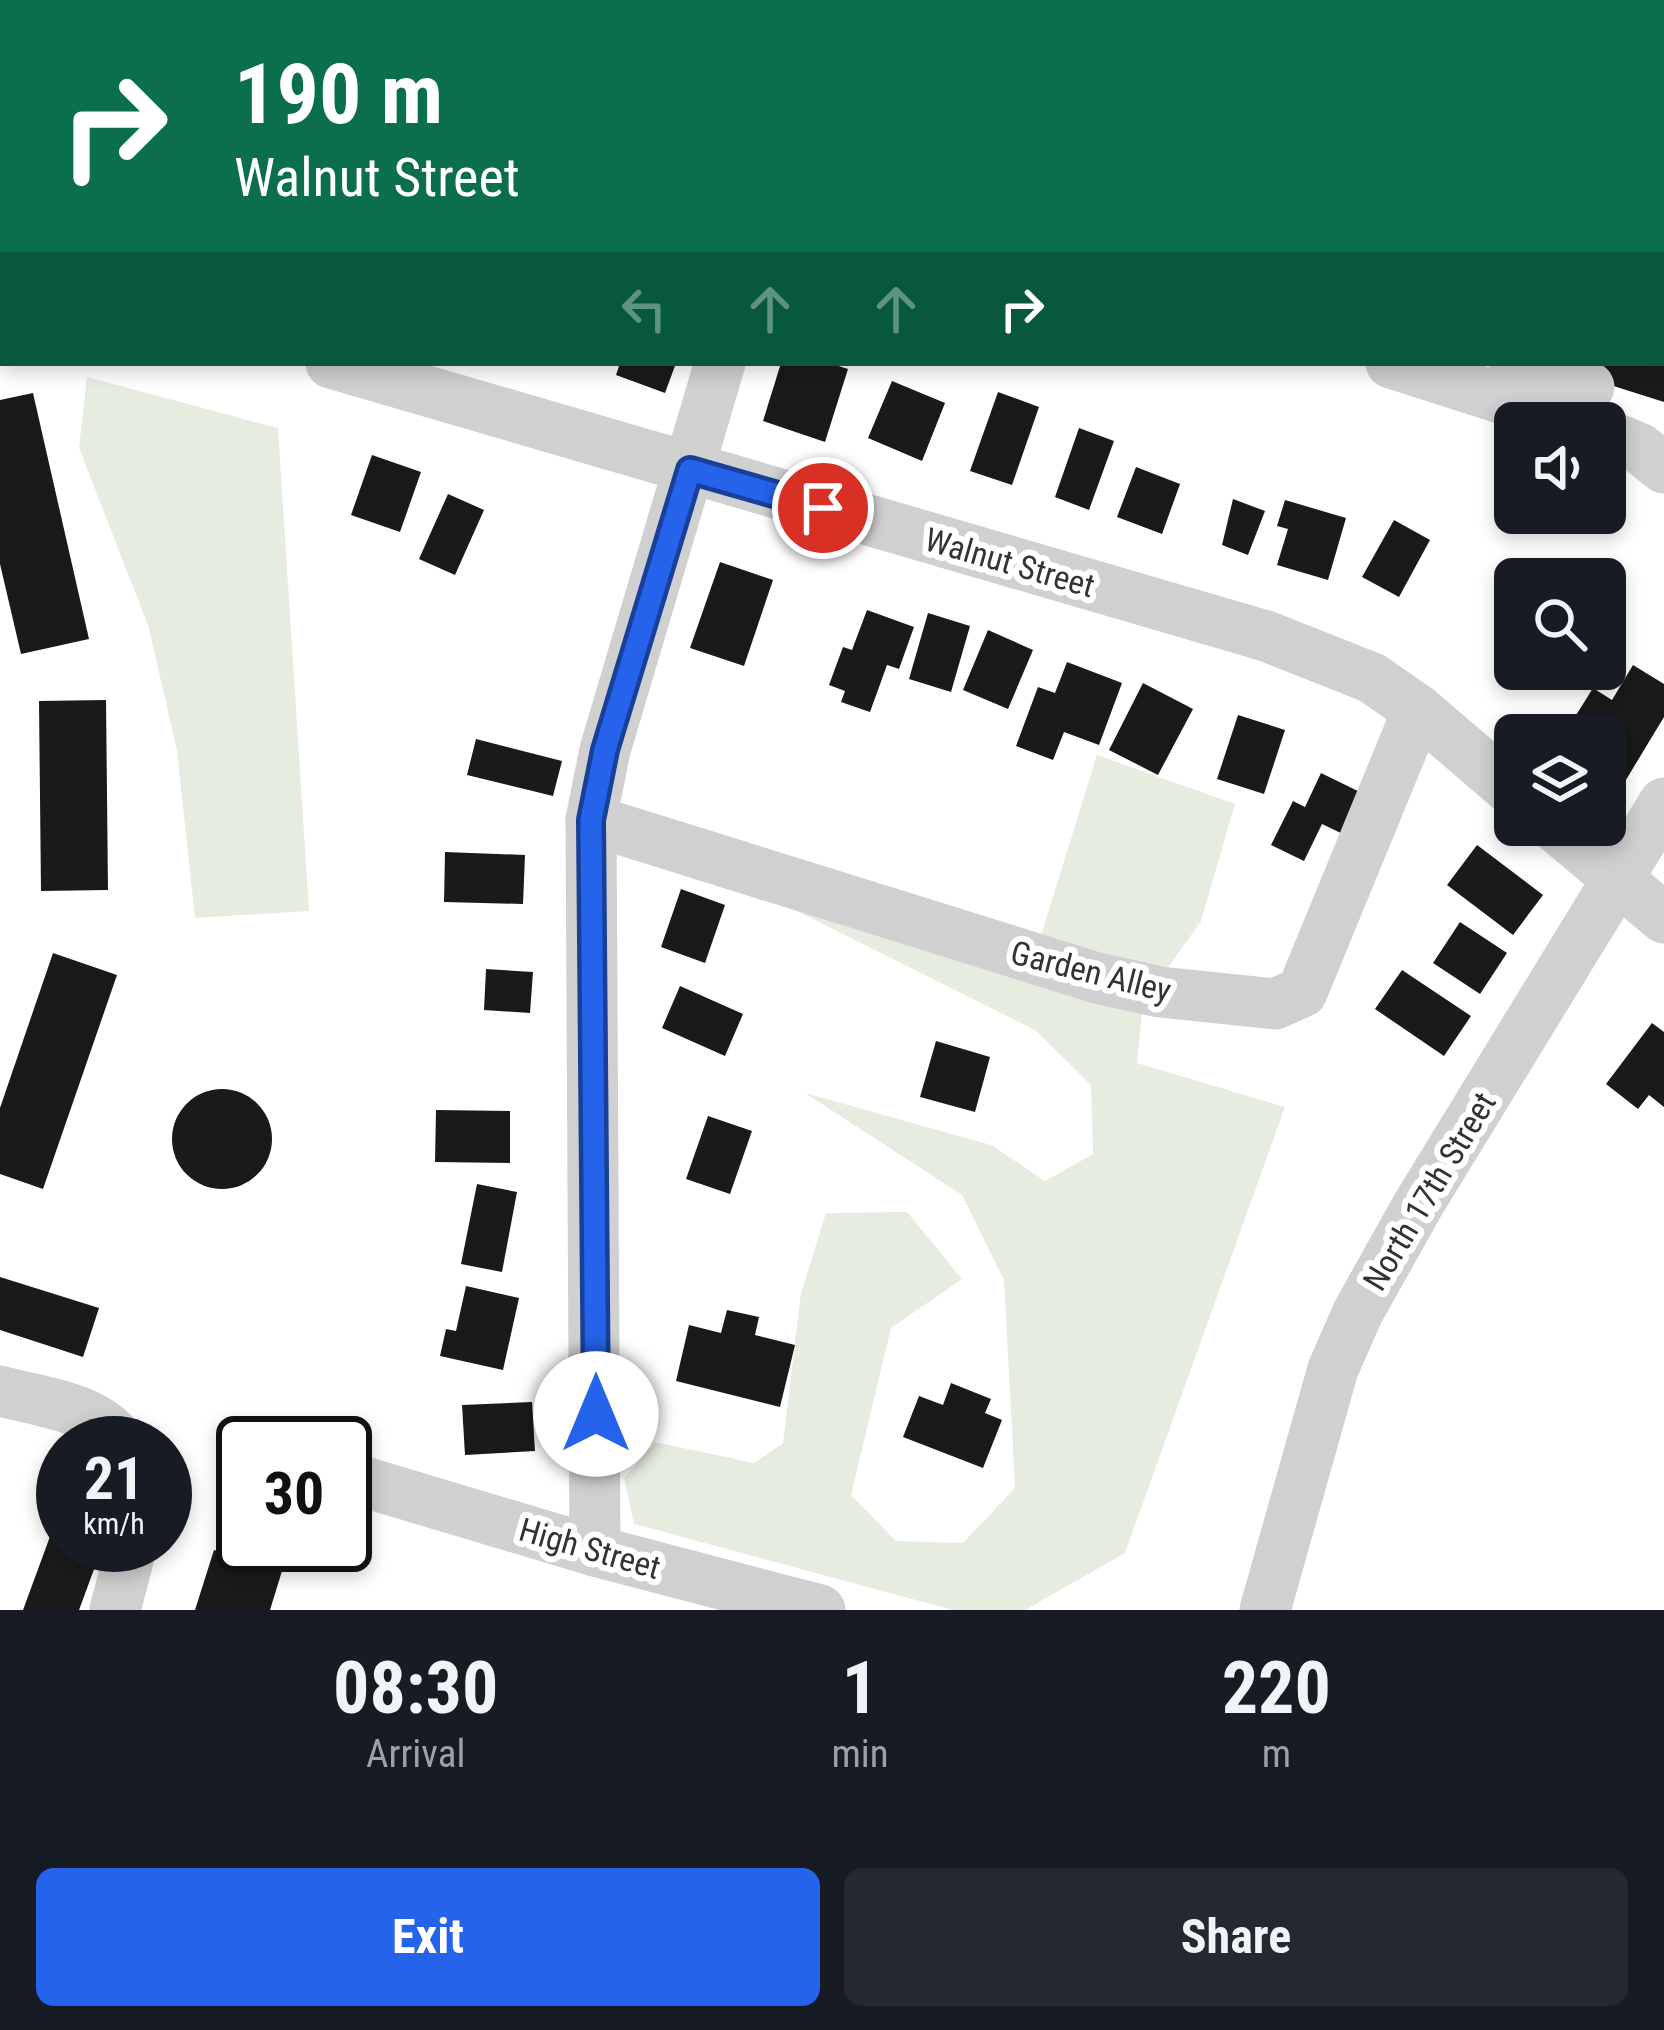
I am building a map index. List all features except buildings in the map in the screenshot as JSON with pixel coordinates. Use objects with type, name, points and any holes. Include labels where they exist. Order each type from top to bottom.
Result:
[{"type":"street","name":"Walnut Street","points":[[341,366],[1266,636],[1355,669],[1418,710],[1494,775]]},
{"type":"street","points":[[596,1551],[591,820],[605,750],[720,366]]},
{"type":"street","points":[[1402,366],[1540,402]]},
{"type":"street","points":[[1518,366],[1571,402]]},
{"type":"street","points":[[1626,439],[1664,468]]},
{"type":"street","name":"Garden Alley","points":[[591,820],[1096,978],[1160,992],[1275,1004],[1303,992],[1418,710]]},
{"type":"street","name":"North 17th Street","points":[[1265,1610],[1333,1369],[1358,1312],[1418,1205],[1664,802]]},
{"type":"street","points":[[1577,846],[1664,918]]},
{"type":"street","points":[[0,1391],[87,1416]]},
{"type":"street","name":"High Street","points":[[372,1484],[596,1551],[820,1610]]},
{"type":"street","points":[[116,1610],[125,1572]]},
{"type":"shaded area","points":[[87,377],[278,428],[309,911],[195,918],[177,751],[149,628],[79,448]]},
{"type":"shaded area","points":[[1097,755],[1235,804],[1201,921],[1143,1003],[1137,1063],[1285,1107],[1125,1553],[1025,1610],[953,1610],[634,1524],[624,1478],[655,1442],[754,1463],[783,1443],[801,1293],[826,1213],[907,1212],[962,1279],[891,1328],[851,1495],[896,1541],[963,1543],[1015,1488],[1004,1280],[962,1195],[805,1093],[991,1145],[1045,1181],[1093,1154],[1091,1085],[1035,1030],[759,892],[1029,974]]},
{"type":"route","points":[[596,1414],[591,820],[605,750],[690,470],[823,508]]}]
